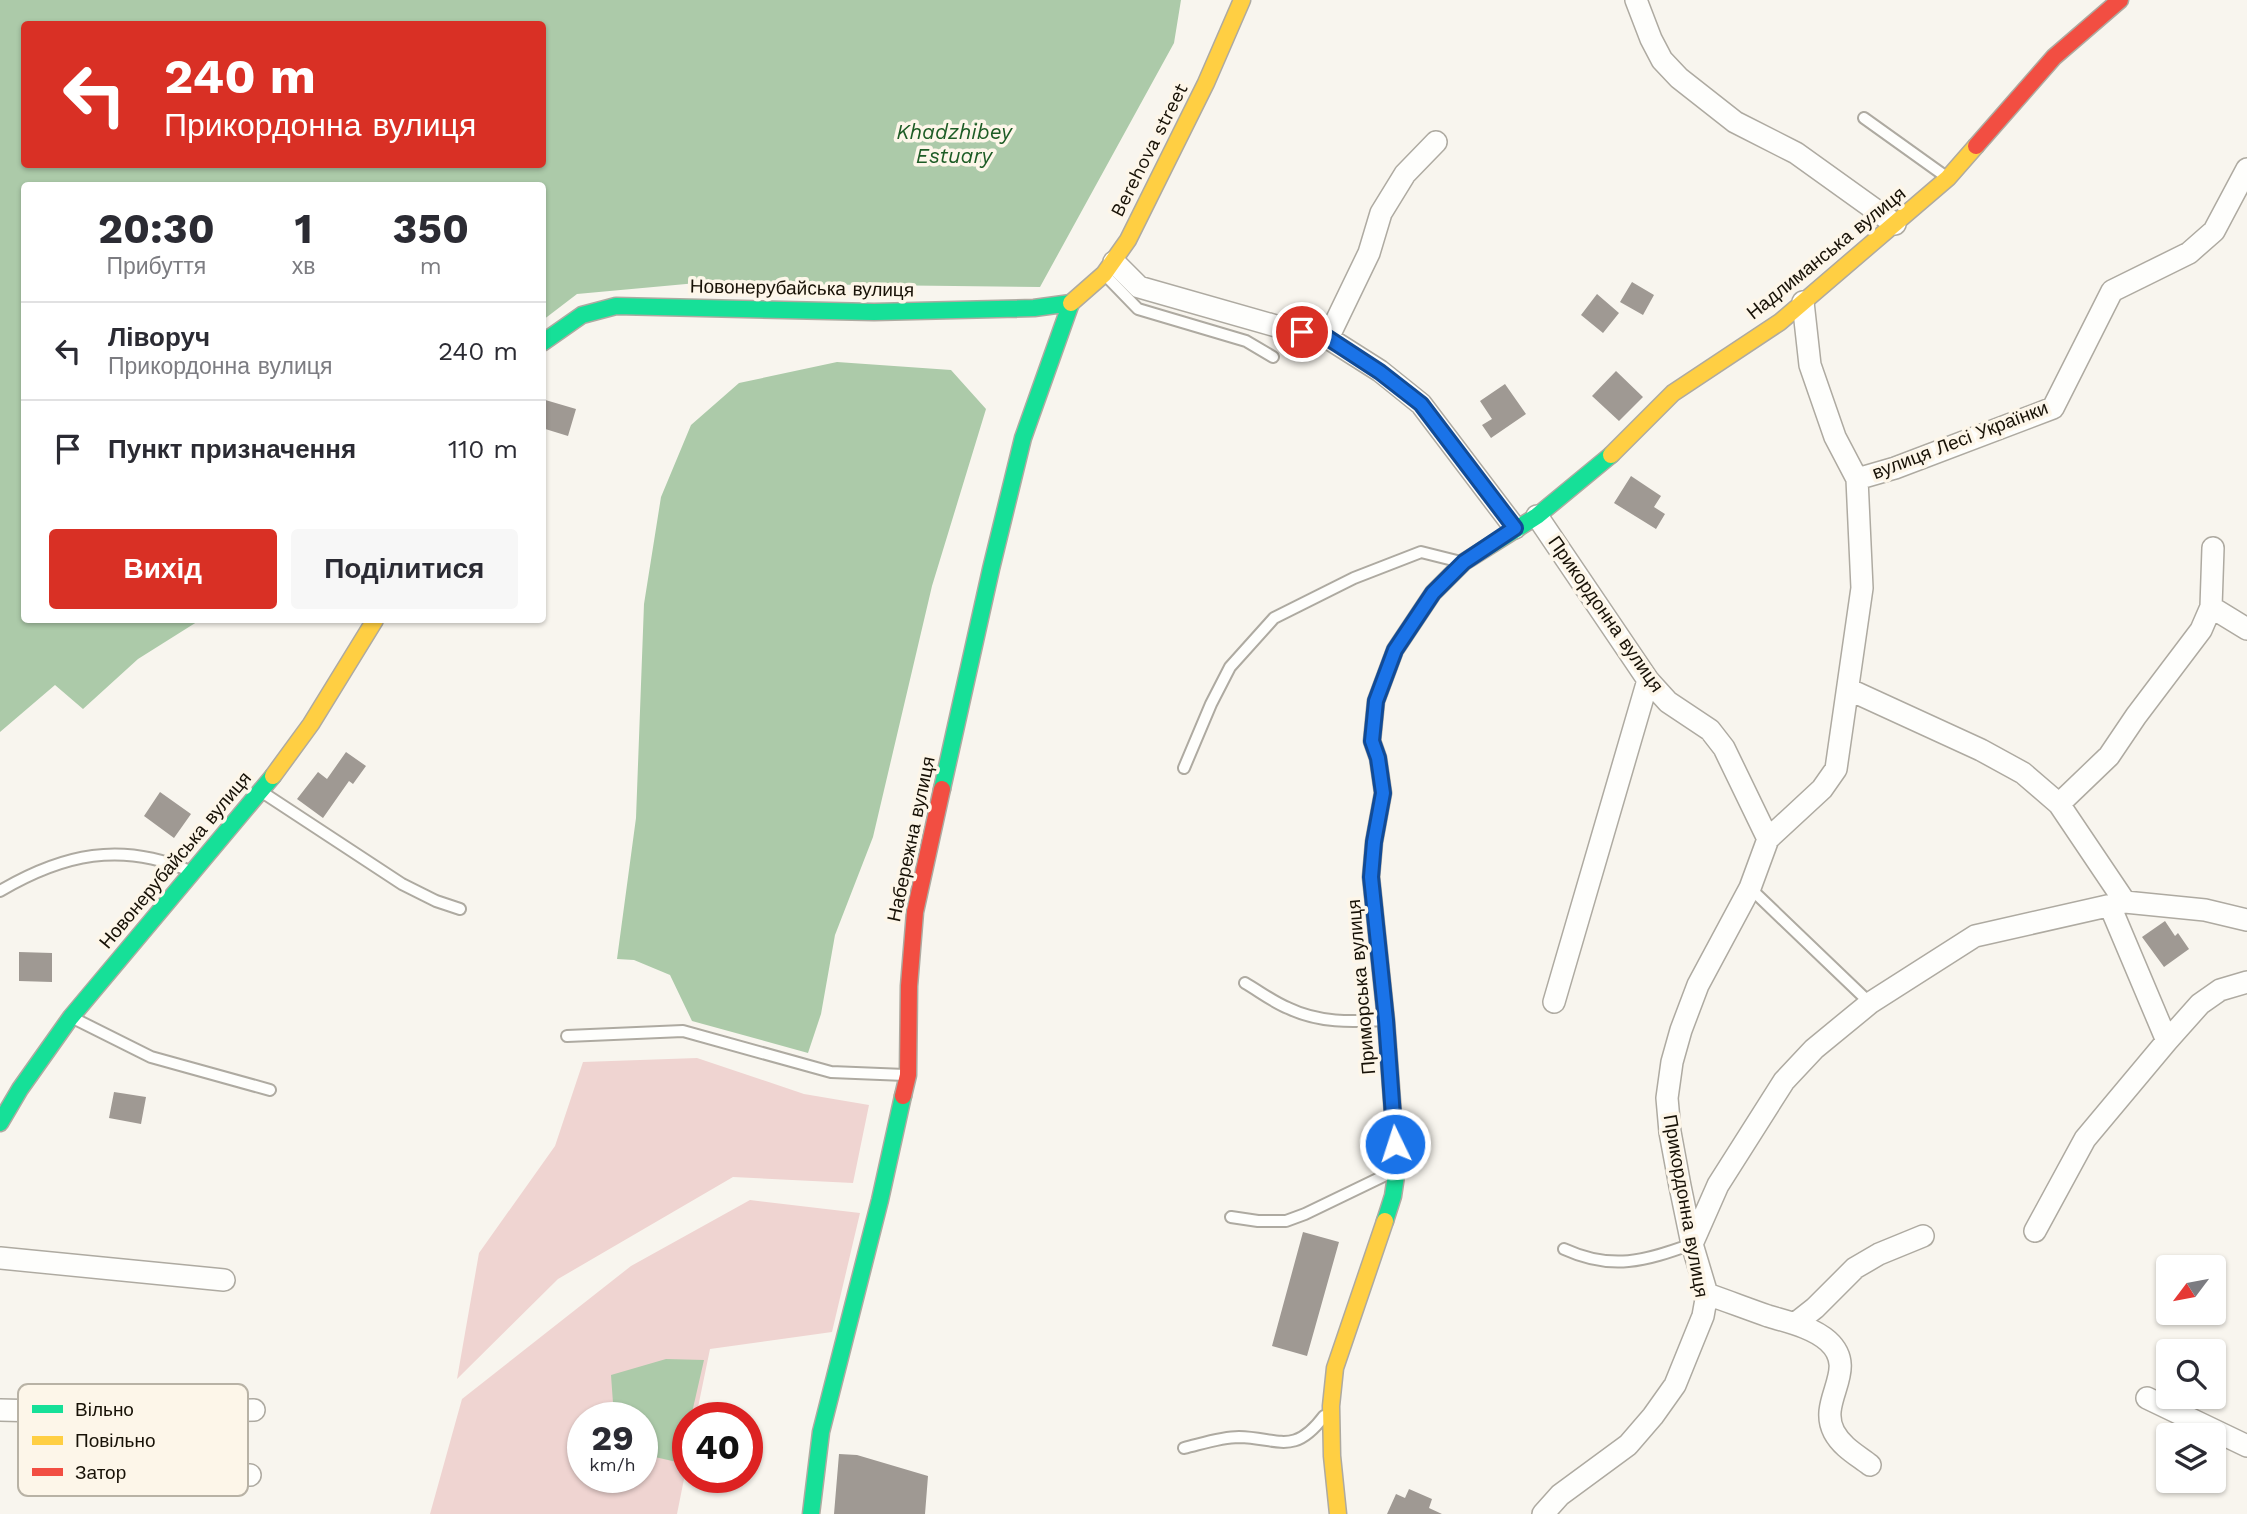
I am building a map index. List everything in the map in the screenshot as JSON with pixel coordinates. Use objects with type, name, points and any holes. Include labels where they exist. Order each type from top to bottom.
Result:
[{"type":"street","name":"Berehova street","points":[[1071,303],[1109,268],[1144,210],[1226,42],[1242,0]]},
{"type":"street","points":[[1636,0],[1662,60],[1679,78],[1735,122],[1796,153],[1895,224]]},
{"type":"street","name":"Надлиманська вулиця","points":[[1537,516],[1609,457],[1673,393],[1780,322],[1948,178],[2054,57],[2120,0]]},
{"type":"street","points":[[1328,338],[1369,253],[1381,213],[1405,174],[1436,142]]},
{"type":"street","name":"вулиця Лесі Українки","points":[[1768,839],[1831,779],[1836,769],[1862,588],[1857,479],[1895,468],[2053,408],[2112,291],[2189,253],[2214,231],[2247,169]]},
{"type":"street","points":[[1109,268],[1139,287],[1328,338],[1380,372],[1421,404],[1515,528]]},
{"type":"street","points":[[1803,302],[1810,365],[1835,437],[1857,479]]},
{"type":"street","name":"Новонерубайська вулиця","points":[[546,340],[582,315],[616,306],[874,312],[1034,308],[1071,303]]},
{"type":"street","name":"Набережна вулиця","points":[[811,1514],[821,1432],[880,1200],[908,1075],[909,986],[915,912],[1023,438],[1071,303]]},
{"type":"street","name":"Приморська вулиця","points":[[1338,1514],[1332,1456],[1331,1406],[1335,1368],[1393,1196],[1397,1169],[1386,1020],[1371,877],[1383,793],[1378,758],[1372,741],[1376,701],[1395,650],[1433,593],[1464,562],[1537,516]]},
{"type":"street","name":"Прикордонна вулиця","points":[[1537,516],[1648,680],[1668,702],[1710,730],[1724,748],[1768,839],[1750,888],[1698,985],[1672,1062],[1667,1098],[1670,1132],[1692,1244],[1707,1294],[1703,1317],[1675,1385],[1653,1416],[1628,1445],[1560,1494],[1544,1514]]},
{"type":"street","points":[[2059,804],[2109,756],[2201,630],[2211,607],[2213,548]]},
{"type":"street","points":[[2211,607],[2247,629]]},
{"type":"street","name":"Новонерубайська вулиця","points":[[0,1123],[20,1089],[71,1017],[262,792],[311,724],[373,623]]},
{"type":"street","points":[[1554,1002],[1648,680]]},
{"type":"street","points":[[1847,689],[2002,761],[2023,773],[2059,804],[2118,904],[2166,1041]]},
{"type":"street","points":[[1692,1244],[1718,1185],[1784,1081],[1814,1049],[1870,1003],[1975,936],[2118,904],[2205,910],[2247,920]]},
{"type":"street","points":[[2035,1231],[2085,1139],[2166,1041],[2200,1003],[2220,990],[2247,982]]},
{"type":"street","points":[[1796,1323],[1855,1268],[1879,1254],[1923,1236]]},
{"type":"street","points":[[0,1258],[224,1280]]},
{"type":"street","points":[[1707,1294],[1796,1323],[1827,1340],[1838,1352],[1842,1369],[1830,1408],[1834,1432],[1845,1446],[1870,1465]]},
{"type":"street","points":[[2147,1398],[2247,1446]]},
{"type":"street","points":[[0,1410],[18,1410]]},
{"type":"street","points":[[248,1410],[254,1410]]},
{"type":"lane","points":[[1864,118],[1948,178]]},
{"type":"lane","points":[[1109,268],[1138,309],[1246,341],[1273,357]]},
{"type":"lane","points":[[1184,768],[1230,667],[1274,618],[1354,578],[1421,552],[1464,562]]},
{"type":"lane","points":[[262,792],[402,884],[436,901],[460,909]]},
{"type":"lane","points":[[0,891],[26,876],[65,860],[107,854],[147,857],[176,864],[194,872]]},
{"type":"lane","points":[[1750,888],[1870,1003]]},
{"type":"lane","points":[[1245,983],[1287,1008],[1316,1018],[1343,1022],[1386,1020]]},
{"type":"lane","points":[[71,1017],[151,1057],[270,1090]]},
{"type":"lane","points":[[567,1036],[683,1031],[831,1072],[908,1075]]},
{"type":"lane","points":[[1231,1217],[1258,1222],[1286,1222],[1397,1169]]},
{"type":"lane","points":[[1564,1249],[1582,1257],[1635,1262],[1692,1244]]},
{"type":"lane","points":[[1184,1448],[1237,1437],[1289,1443],[1311,1430],[1331,1406]]},
{"type":"shaded area","points":[[697,1058],[804,1094],[869,1105],[853,1183],[733,1177],[558,1279],[457,1379],[479,1253],[555,1146],[583,1062]]},
{"type":"shaded area","points":[[750,1200],[860,1213],[832,1332],[710,1349],[699,1402],[672,1402],[672,1493],[681,1493],[677,1514],[430,1514],[462,1399],[631,1266]]},
{"type":"water","name":"Khadzhibey Estuary","points":[[0,0],[1181,0],[1174,43],[1040,287],[697,283],[577,294],[546,318],[546,182],[21,182],[21,623],[195,623],[138,659],[83,709],[55,685],[0,732]]},
{"type":"water","points":[[837,362],[951,370],[986,409],[932,586],[873,837],[835,935],[821,1014],[808,1053],[692,1021],[670,975],[634,960],[617,959],[636,818],[644,604],[661,497],[691,425],[739,383]]},
{"type":"water","points":[[666,1359],[704,1360],[694,1402],[672,1402],[672,1461],[658,1458],[658,1402],[613,1402],[611,1375]]},
{"type":"building","points":[[1632,282],[1654,295],[1643,315],[1620,302]]},
{"type":"building","points":[[1597,294],[1619,313],[1603,333],[1581,315]]},
{"type":"building","points":[[1616,371],[1643,397],[1619,421],[1592,396]]},
{"type":"building","points":[[1505,384],[1526,414],[1491,438],[1482,425],[1492,419],[1480,401]]},
{"type":"building","points":[[546,400],[576,409],[568,436],[546,429]]},
{"type":"building","points":[[1631,476],[1661,496],[1654,507],[1665,514],[1656,529],[1614,503]]},
{"type":"building","points":[[346,752],[366,766],[353,784],[349,781],[323,818],[297,799],[318,772],[327,779]]},
{"type":"building","points":[[160,792],[191,814],[174,838],[144,816]]},
{"type":"building","points":[[2165,921],[2175,936],[2178,933],[2189,949],[2164,967],[2142,937]]},
{"type":"building","points":[[19,952],[52,953],[52,982],[19,981]]},
{"type":"building","points":[[114,1092],[146,1097],[141,1124],[109,1118]]},
{"type":"building","points":[[1303,1232],[1339,1242],[1307,1356],[1272,1346]]},
{"type":"building","points":[[839,1454],[857,1455],[928,1476],[925,1514],[834,1514]]},
{"type":"building","points":[[1409,1489],[1432,1499],[1429,1508],[1442,1514],[1387,1514],[1396,1494],[1405,1498]]},
{"type":"traffic: fast","points":[[546,340],[582,315],[616,306],[874,312],[1034,308],[1071,303]]},
{"type":"traffic: fast","points":[[942,789],[1023,438],[1071,303]]},
{"type":"traffic: fast","points":[[1385,1221],[1393,1196],[1397,1169],[1386,1020],[1371,877],[1383,793],[1378,758],[1372,741],[1376,701],[1395,650],[1433,593],[1464,562],[1537,516],[1611,455]]},
{"type":"traffic: fast","points":[[0,1123],[20,1089],[71,1017],[273,776]]},
{"type":"traffic: fast","points":[[811,1514],[821,1432],[880,1200],[903,1096]]},
{"type":"traffic: slow","points":[[1071,303],[1104,274],[1128,240],[1206,83],[1242,0]]},
{"type":"traffic: slow","points":[[1611,455],[1673,393],[1780,322],[1948,178],[1976,146]]},
{"type":"traffic: slow","points":[[273,776],[311,724],[373,623]]},
{"type":"traffic: slow","points":[[1338,1514],[1332,1456],[1331,1406],[1335,1368],[1385,1221]]},
{"type":"traffic: jam","points":[[1976,146],[2054,57],[2120,0]]},
{"type":"traffic: jam","points":[[903,1096],[908,1075],[909,986],[915,912],[942,789]]},
{"type":"route","points":[[1302,332],[1328,338],[1380,372],[1421,404],[1515,528],[1464,562],[1433,593],[1395,650],[1376,701],[1372,741],[1378,758],[1383,793],[1371,877],[1386,1020],[1395,1144]]}]
